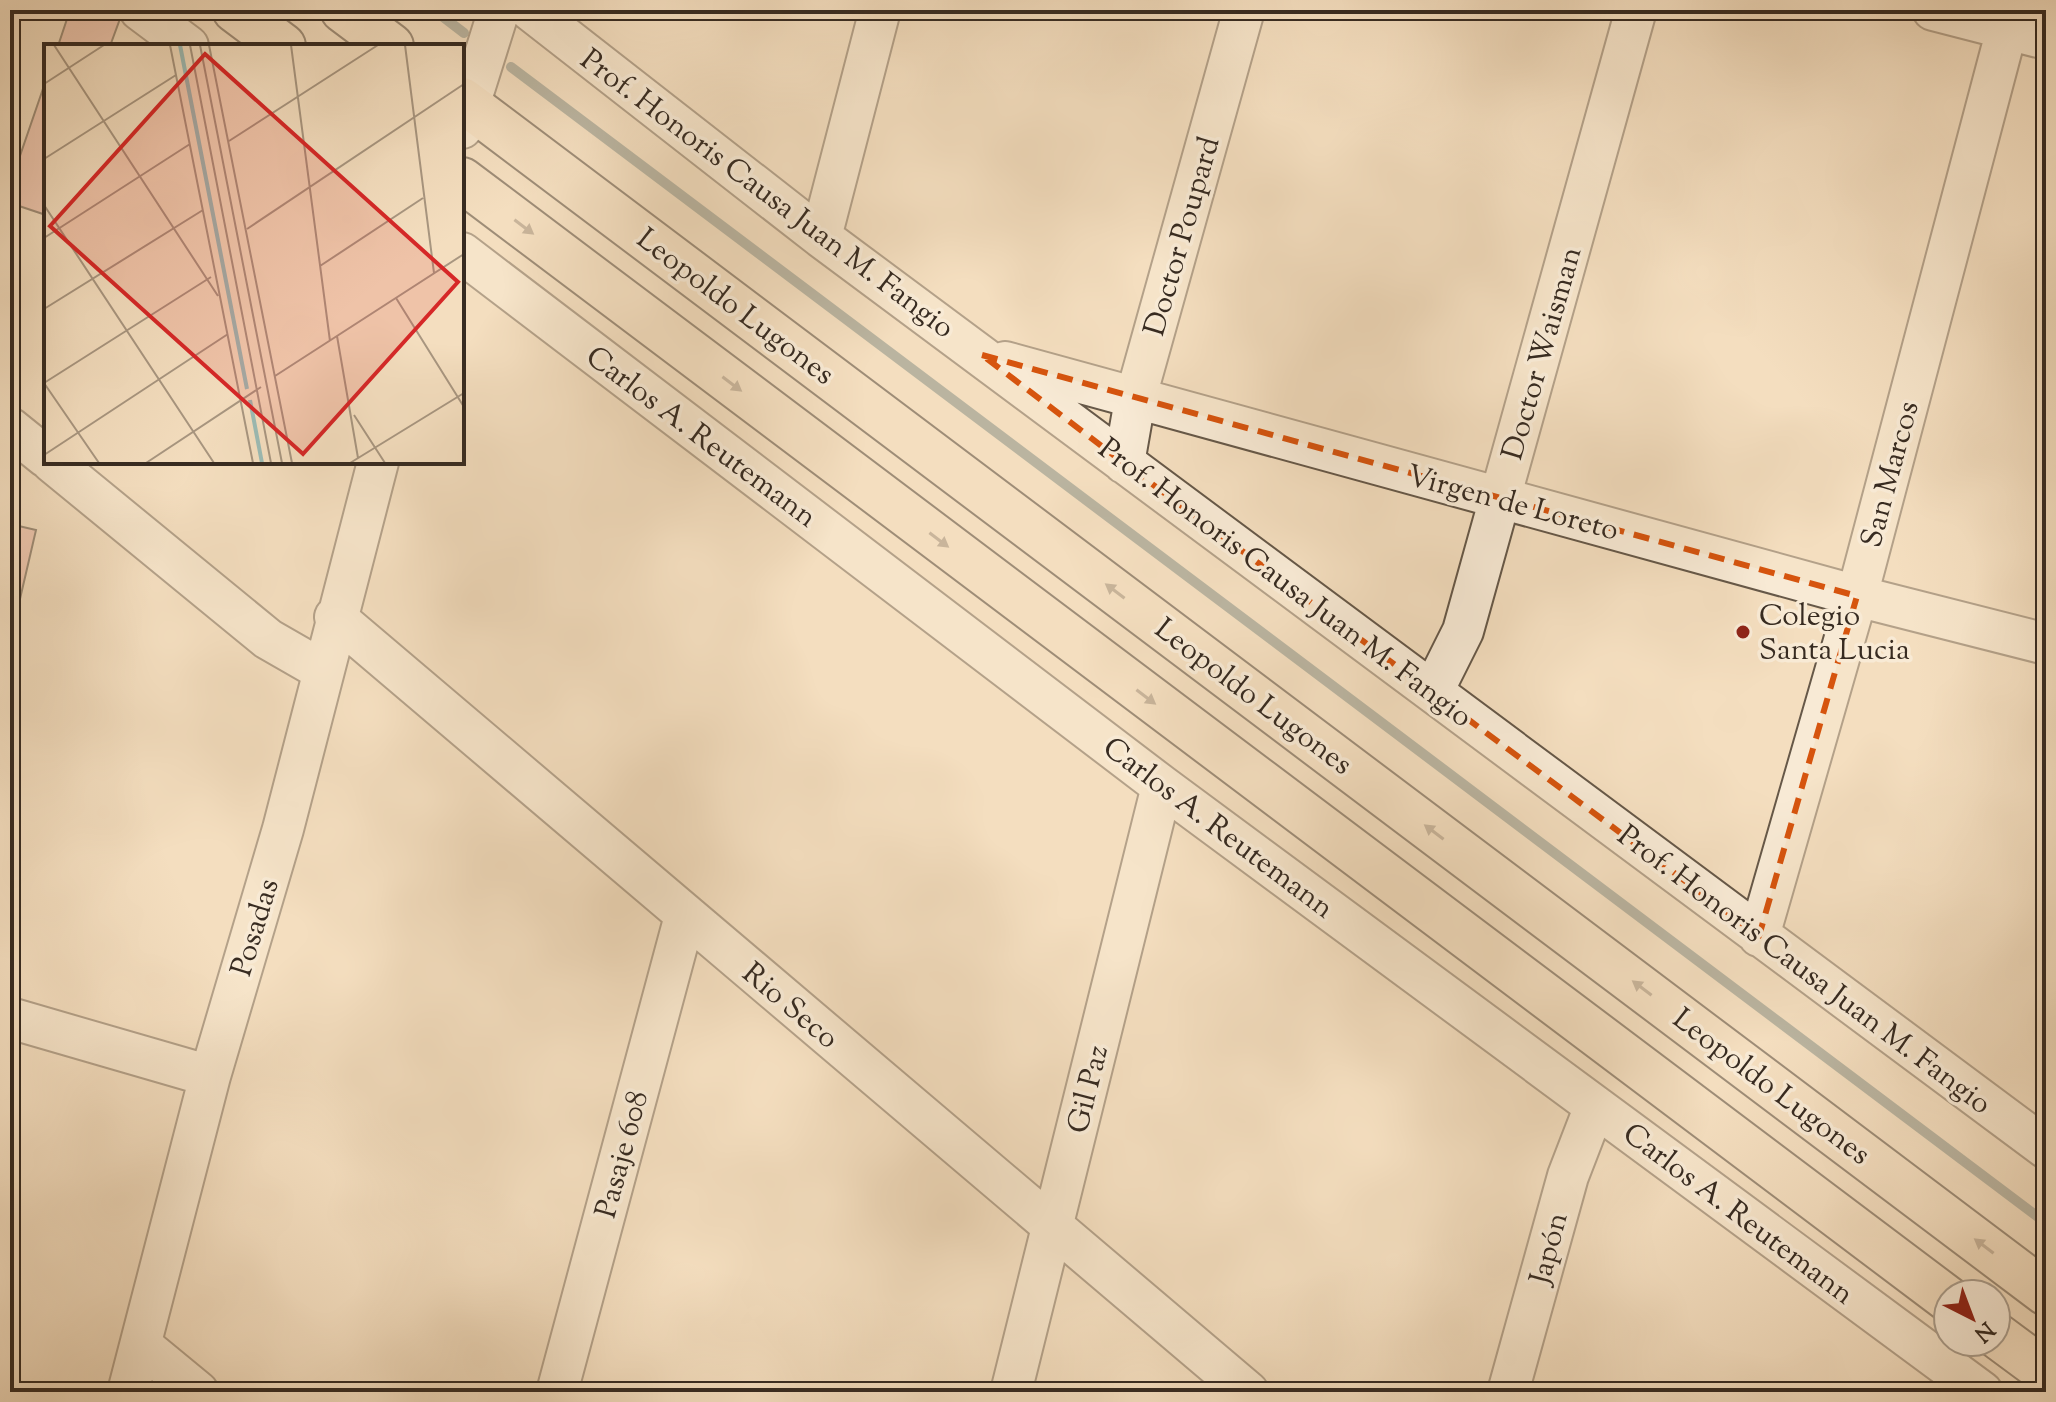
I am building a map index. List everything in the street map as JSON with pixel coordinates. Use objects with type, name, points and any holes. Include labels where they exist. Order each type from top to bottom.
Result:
[{"type":"main road","points":[[235,10],[280,44]]},
{"type":"main road","points":[[343,10],[388,44]]},
{"type":"main road","name":"Leopoldo Lugones","points":[[465,111],[2046,1293]]},
{"type":"main road","points":[[464,182],[1932,1287]]},
{"type":"main road","points":[[2012,1347],[2046,1372]]},
{"type":"street","points":[[140,10],[185,44]]},
{"type":"street","points":[[465,111],[499,10]]},
{"type":"street","name":"Prof. Honoris Causa Juan M. Fangio","points":[[530,10],[821,237],[2046,1148]]},
{"type":"street","points":[[821,237],[880,10]]},
{"type":"street","name":"Doctor Poupard","points":[[1124,463],[1135,400],[1244,10]]},
{"type":"street","name":"Doctor Waisman","points":[[1433,691],[1463,631],[1636,10]]},
{"type":"street","points":[[1933,10],[2009,20],[2046,39]]},
{"type":"street","name":"San Marcos","points":[[1759,936],[1857,596],[2009,20]]},
{"type":"street","name":"Carlos A. Reutemann","points":[[464,255],[1162,786],[1982,1392]]},
{"type":"street","name":"Virgen de Loreto","points":[[982,355],[1135,400],[1857,596],[2046,644]]},
{"type":"street","points":[[10,428],[44,455]]},
{"type":"street","points":[[54,464],[268,639],[322,670]]},
{"type":"street","name":"Posadas","points":[[128,1392],[210,1076],[283,829],[335,617],[377,464]]},
{"type":"street","name":"Rio Seco","points":[[335,617],[1248,1392]]},
{"type":"street","name":"Gil Paz","points":[[1011,1392],[1162,786]]},
{"type":"street","name":"Pasaje 608","points":[[557,1392],[685,916]]},
{"type":"street","points":[[10,1018],[210,1076]]},
{"type":"street","name":"Japón","points":[[1508,1392],[1568,1176],[1595,1106]]},
{"type":"street","points":[[141,1345],[198,1392]]},
{"type":"highlighted area","points":[[982,355],[1857,596],[1759,936],[1124,463]]},
{"type":"building","points":[[10,10],[23,10],[10,48]]},
{"type":"building","points":[[70,10],[104,10],[121,16],[111,44],[59,44]]},
{"type":"building","points":[[44,86],[44,214],[10,203],[10,185]]},
{"type":"building","points":[[10,524],[36,530],[10,642]]},
{"type":"waterway","points":[[434,10],[464,33]]},
{"type":"waterway","points":[[511,67],[2046,1223]]},
{"type":"place","name":"Colegio Santa Lucia","points":[[1743,632]]}]
